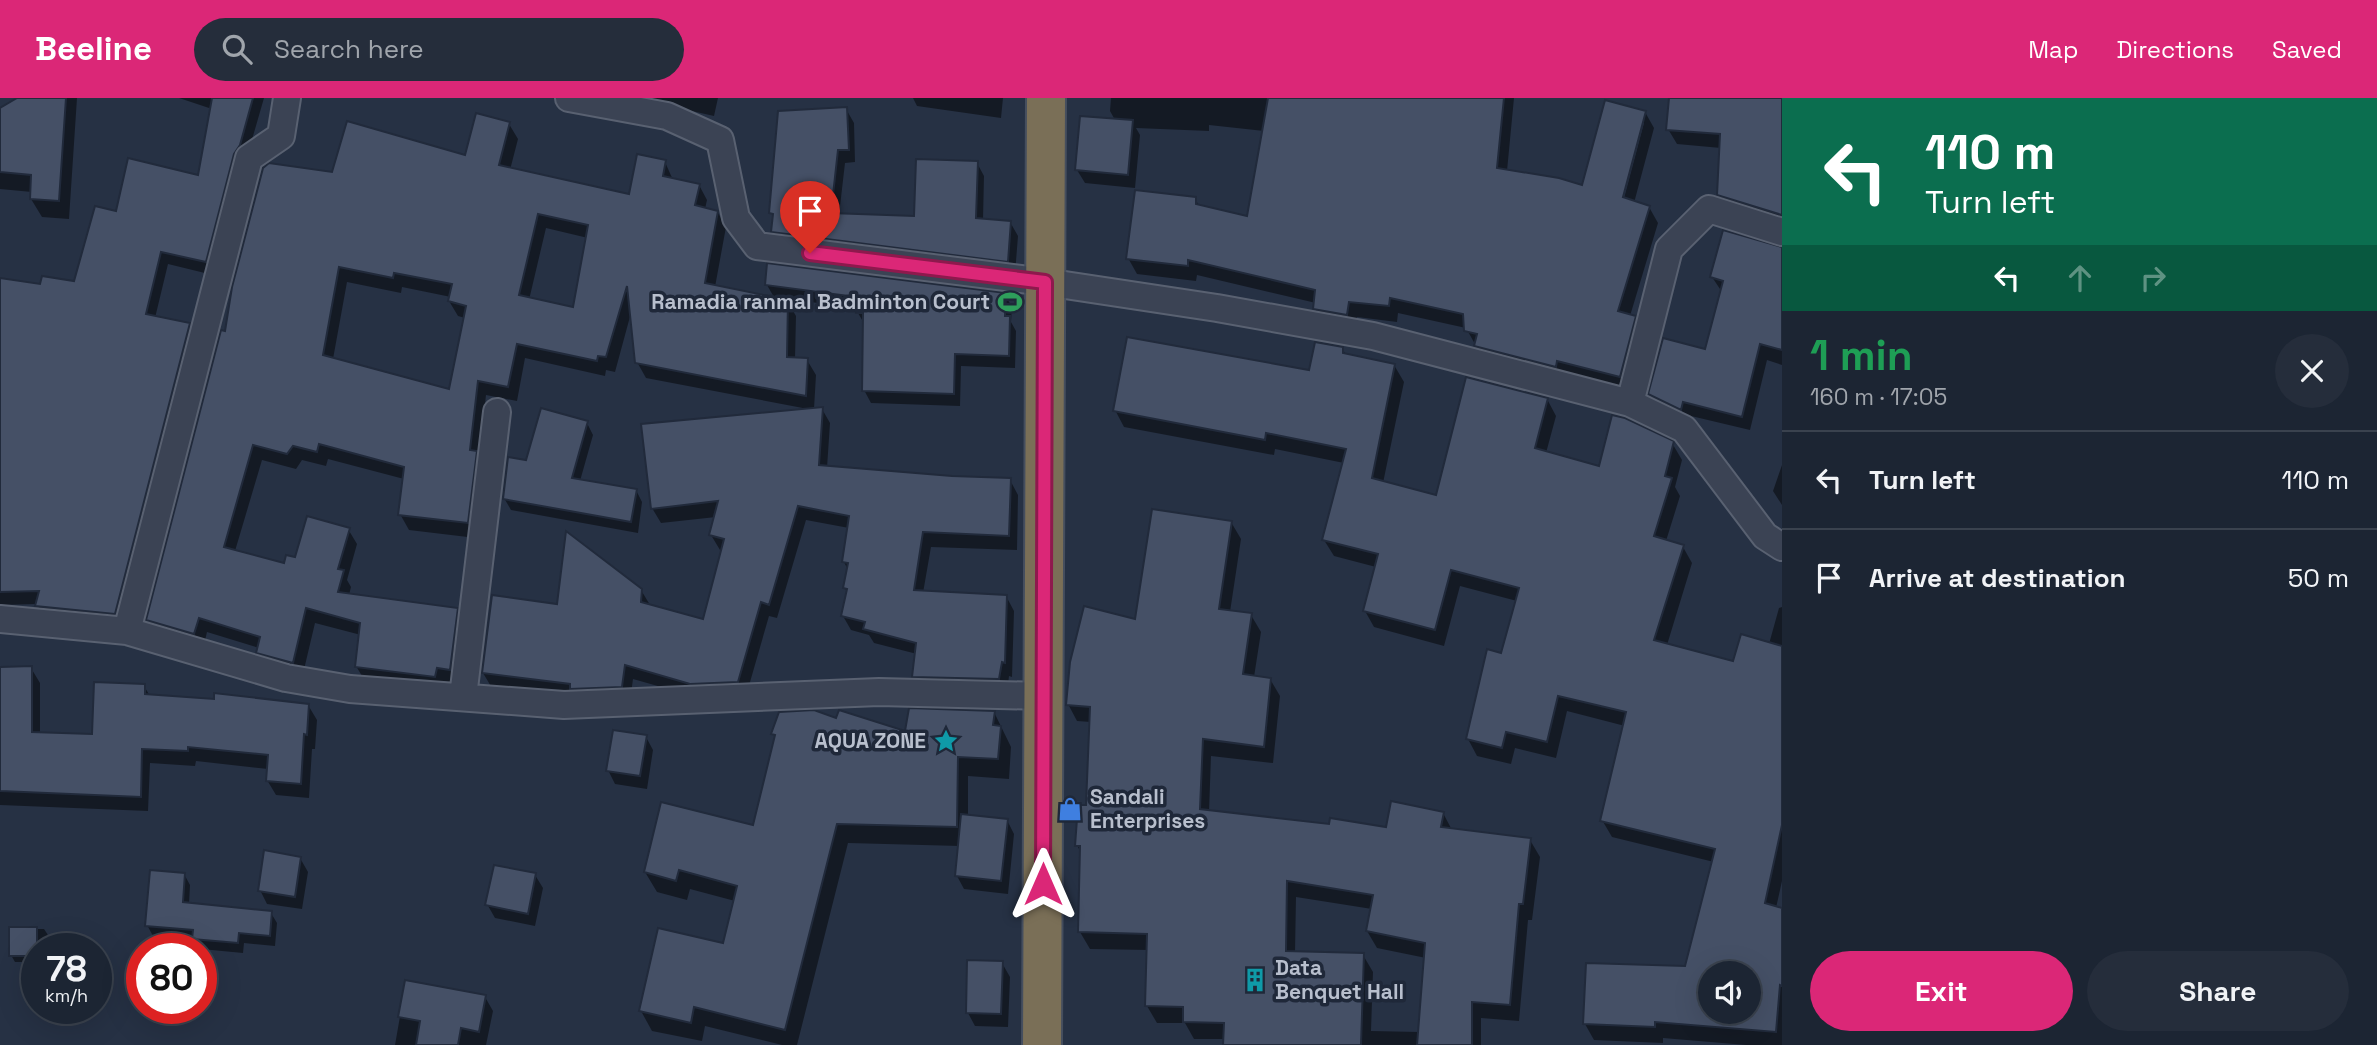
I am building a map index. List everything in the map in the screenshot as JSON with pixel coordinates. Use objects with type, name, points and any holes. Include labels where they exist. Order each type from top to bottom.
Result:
[{"type":"highway","points":[[1042,1045],[1046,98]]},
{"type":"street","points":[[127,631],[249,158],[282,136],[287,98]]},
{"type":"street","points":[[569,98],[667,116],[720,140],[736,218],[757,246],[1045,282],[1217,308],[1373,336],[1630,403],[1684,429],[1765,536],[1782,547]]},
{"type":"street","points":[[1630,403],[1669,249],[1709,209],[1782,232]]},
{"type":"street","points":[[463,697],[498,412]]},
{"type":"street","points":[[0,620],[127,631],[286,678],[350,689],[564,705],[879,692],[1044,696]]},
{"type":"building","points":[[17,98],[66,98],[59,201],[30,199],[31,175],[0,172],[0,108]]},
{"type":"building","points":[[212,98],[253,98],[240,145],[234,154],[206,262],[161,252],[146,314],[190,323],[115,614],[35,606],[39,591],[0,592],[0,278],[40,284],[42,276],[74,281],[95,206],[116,211],[128,158],[198,175]]},
{"type":"building","points":[[1268,98],[1504,98],[1497,168],[1559,178],[1582,185],[1605,100],[1646,111],[1623,197],[1650,206],[1618,311],[1636,316],[1620,377],[1557,361],[1556,367],[1474,346],[1477,334],[1464,331],[1463,314],[1390,298],[1389,306],[1349,302],[1347,315],[1313,309],[1315,290],[1188,260],[1188,266],[1126,259],[1135,190],[1196,197],[1196,204],[1247,216]]},
{"type":"building","points":[[1669,98],[1782,98],[1782,215],[1717,195],[1720,134],[1666,130]]},
{"type":"building","points":[[847,107],[849,150],[838,150],[831,213],[914,216],[916,159],[978,161],[976,218],[1011,221],[1008,262],[771,232],[773,214],[769,213],[778,111]]},
{"type":"building","points":[[476,113],[510,122],[499,165],[629,194],[637,154],[666,160],[663,176],[700,184],[695,205],[718,211],[705,283],[788,300],[787,357],[808,358],[806,396],[635,363],[627,286],[606,357],[598,356],[597,361],[517,344],[508,387],[478,381],[470,450],[477,451],[468,523],[398,515],[404,467],[319,444],[317,452],[293,446],[287,454],[253,445],[224,547],[284,563],[286,555],[295,557],[307,516],[350,528],[338,569],[344,570],[338,592],[458,608],[450,670],[437,668],[435,677],[355,667],[360,623],[306,608],[293,663],[256,653],[260,637],[199,618],[194,634],[146,620],[221,330],[225,331],[232,287],[263,168],[269,163],[332,172],[347,121],[465,155]],"holes":[[[538,214],[588,225],[573,307],[519,295]],[[339,267],[393,278],[394,273],[452,284],[448,301],[466,306],[449,389],[323,355]]]},
{"type":"building","points":[[1080,116],[1133,120],[1128,175],[1075,170]]},
{"type":"building","points":[[1723,230],[1782,247],[1782,350],[1760,344],[1742,417],[1683,402],[1681,410],[1648,394],[1663,338],[1705,349],[1723,281],[1710,277]]},
{"type":"building","points":[[767,263],[1006,293],[1005,316],[1010,316],[1009,356],[955,354],[954,394],[862,391],[863,313],[856,313],[857,297],[765,285]]},
{"type":"building","points":[[1127,337],[1309,370],[1315,342],[1343,347],[1343,353],[1395,364],[1372,478],[1436,495],[1466,377],[1548,398],[1535,448],[1599,466],[1612,415],[1625,418],[1674,441],[1665,476],[1672,478],[1654,536],[1684,545],[1654,640],[1733,661],[1741,634],[1782,646],[1782,825],[1765,903],[1782,908],[1782,986],[1780,985],[1776,1032],[1655,1022],[1655,1027],[1583,1024],[1586,963],[1685,966],[1715,849],[1600,821],[1626,712],[1558,696],[1547,742],[1506,732],[1502,748],[1466,739],[1487,649],[1501,653],[1519,588],[1451,570],[1435,630],[1363,611],[1378,554],[1322,540],[1346,449],[1266,433],[1265,440],[1113,411]]},
{"type":"building","points":[[823,407],[819,465],[1011,478],[1009,536],[923,532],[914,590],[1007,595],[1005,663],[1002,662],[999,679],[912,677],[916,643],[863,629],[865,622],[841,616],[847,589],[843,588],[848,563],[842,562],[849,516],[798,506],[769,605],[761,602],[738,682],[690,684],[625,665],[622,687],[570,689],[570,684],[482,673],[492,595],[557,604],[566,531],[642,589],[641,602],[703,619],[724,539],[709,535],[718,501],[651,509],[641,424]]},
{"type":"building","points":[[541,408],[588,421],[572,478],[637,489],[631,522],[503,499],[508,457],[526,460]]},
{"type":"building","points":[[1152,509],[1232,521],[1219,609],[1252,613],[1243,674],[1271,678],[1264,747],[1203,739],[1200,809],[1329,824],[1330,818],[1386,827],[1391,801],[1444,812],[1441,827],[1531,838],[1523,904],[1519,904],[1510,1005],[1472,1002],[1472,1045],[1417,1045],[1425,943],[1366,931],[1373,895],[1287,881],[1286,951],[1364,953],[1361,1045],[1223,1045],[1224,1023],[1183,1022],[1183,1007],[1145,1006],[1147,934],[1078,932],[1080,846],[1075,846],[1078,805],[1086,805],[1090,707],[1066,705],[1070,662],[1084,606],[1135,619]]},
{"type":"building","points":[[32,666],[32,732],[92,734],[94,682],[145,684],[145,694],[214,699],[214,693],[309,704],[301,784],[266,781],[268,755],[188,747],[188,751],[142,749],[141,797],[0,791],[0,667]]},
{"type":"building","points":[[909,708],[995,711],[993,725],[1001,726],[998,759],[958,757],[957,827],[837,824],[785,1030],[694,1007],[691,1023],[639,1011],[658,928],[723,943],[737,886],[679,870],[676,881],[644,872],[661,802],[753,825],[775,735],[771,734],[779,712],[814,710],[836,718],[839,710],[905,731]]},
{"type":"building","points":[[613,730],[647,735],[640,776],[606,771]]},
{"type":"building","points":[[961,814],[1008,819],[1001,881],[955,876]]},
{"type":"building","points":[[264,850],[301,857],[295,897],[258,891]]},
{"type":"building","points":[[494,865],[536,873],[528,914],[485,905]]},
{"type":"building","points":[[150,870],[185,873],[183,902],[272,911],[270,936],[239,933],[238,943],[217,941],[217,933],[193,933],[193,930],[145,926]]},
{"type":"building","points":[[9,927],[37,927],[37,933],[21,933],[21,956],[9,956]]},
{"type":"building","points":[[967,960],[1003,961],[1001,1014],[966,1013]]},
{"type":"building","points":[[405,980],[486,995],[479,1032],[461,1028],[458,1045],[416,1045],[420,1021],[398,1017]]},
{"type":"place","name":"Ramadia ranmal Badminton Court","points":[[1010,302]]},
{"type":"place","name":"AQUA ZONE","points":[[946,741]]},
{"type":"place","name":"Sandali Enterprises","points":[[1070,809]]},
{"type":"place","name":"Data Benquet Hall","points":[[1255,980]]},
{"type":"route","points":[[810,253],[1045,282],[1043,884]]}]
